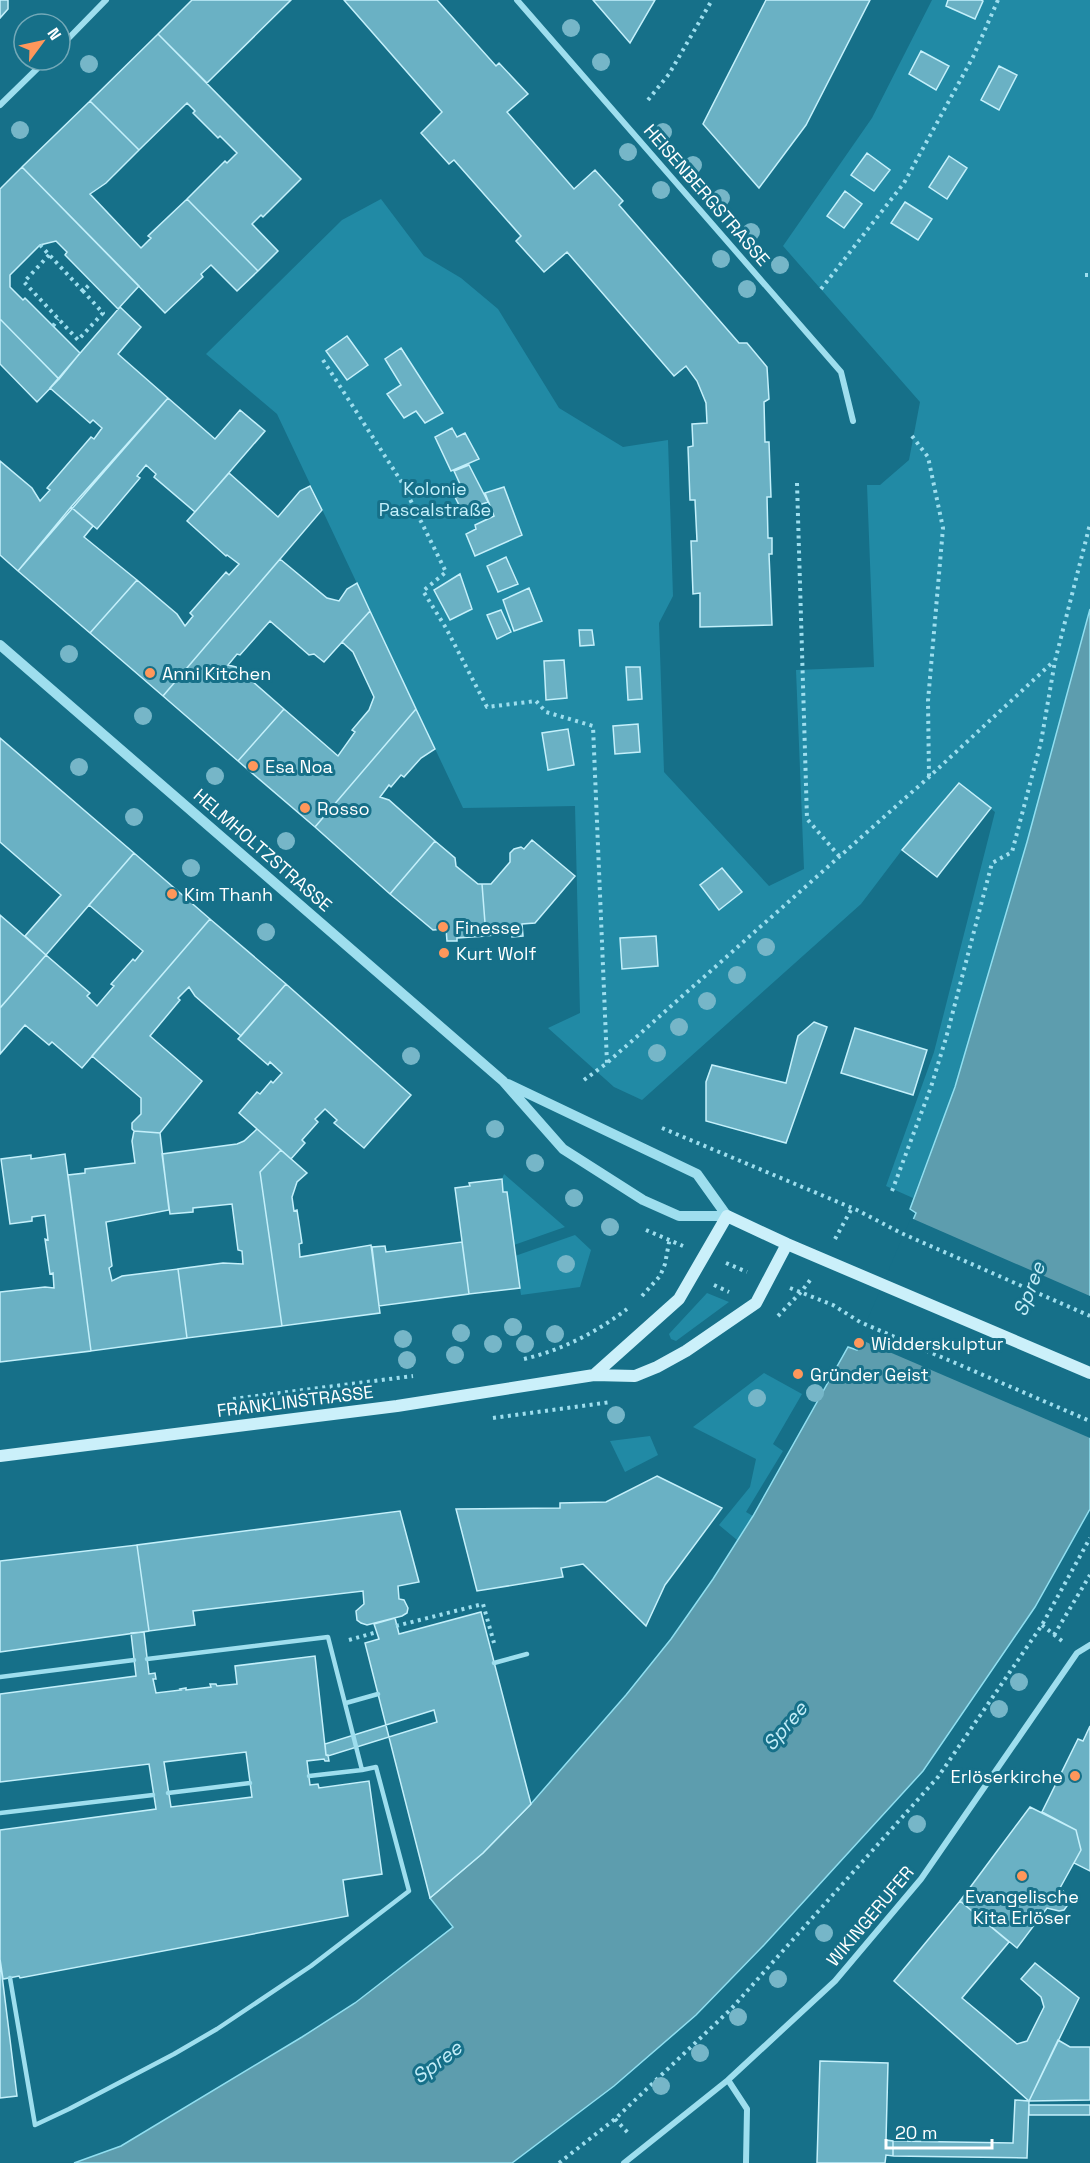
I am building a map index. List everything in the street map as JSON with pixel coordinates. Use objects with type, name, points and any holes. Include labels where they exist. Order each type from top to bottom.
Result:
[{"type":"main road","name":"HELMHOLTZSTRASSE","points":[[727,1216],[879,1284],[1090,1373]]},
{"type":"main road","points":[[594,1376],[679,1299],[727,1216]]},
{"type":"main road","name":"FRANKLINSTRASSE","points":[[0,1456],[398,1406],[594,1376],[635,1376],[686,1351],[756,1303],[787,1244]]},
{"type":"street","points":[[72,34],[106,0]]},
{"type":"street","name":"HEISENBERGSTRASSE","points":[[517,0],[841,372],[853,421]]},
{"type":"street","points":[[0,105],[34,72]]},
{"type":"street","name":"HELMHOLTZSTRASSE","points":[[0,645],[503,1081],[563,1149],[643,1200],[680,1216],[727,1216]]},
{"type":"street","name":"HELMHOLTZSTRASSE","points":[[503,1081],[697,1174],[727,1216]]},
{"type":"street","name":"WIKINGERUFER","points":[[624,2163],[728,2080],[835,1980],[921,1879],[1077,1653],[1090,1645]]},
{"type":"street","points":[[728,2080],[747,2109],[746,2163]]},
{"type":"lane","points":[[147,1659],[328,1637],[363,1770]]},
{"type":"lane","points":[[496,1662],[527,1654]]},
{"type":"lane","points":[[0,1677],[134,1660]]},
{"type":"lane","points":[[346,1703],[378,1694]]},
{"type":"lane","points":[[10,1978],[34,2125],[174,2054],[217,2029],[311,1966],[409,1892],[376,1767],[309,1776]]},
{"type":"lane","points":[[168,1793],[250,1784]]},
{"type":"lane","points":[[0,1813],[153,1795]]},
{"type":"path","points":[[648,100],[669,74],[712,0]]},
{"type":"path","points":[[821,289],[904,183],[973,57],[998,0]]},
{"type":"path","points":[[40,245],[103,313],[78,340],[24,282],[49,255]]},
{"type":"path","points":[[83,291],[92,282]]},
{"type":"path","points":[[52,326],[58,319]]},
{"type":"path","points":[[323,360],[401,481],[446,572],[423,591],[446,628],[487,707],[536,701],[546,711],[593,726],[608,1063]]},
{"type":"path","points":[[912,436],[928,457],[943,528],[928,701],[929,777]]},
{"type":"path","points":[[797,483],[807,819],[840,857]]},
{"type":"path","points":[[892,1191],[931,1087],[946,1038],[992,863],[1012,852],[1041,742],[1055,661],[1090,524]]},
{"type":"path","points":[[585,1080],[608,1063],[840,857],[1055,661]]},
{"type":"path","points":[[685,1138],[852,1208],[900,1233],[1090,1316]]},
{"type":"path","points":[[847,1218],[852,1208]]},
{"type":"path","points":[[644,1229],[833,1305],[860,1322],[1090,1421]]},
{"type":"path","points":[[636,1302],[660,1276]]},
{"type":"path","points":[[713,1285],[736,1295]]},
{"type":"path","points":[[513,1361],[570,1344],[598,1329],[630,1307]]},
{"type":"path","points":[[222,1401],[420,1375]]},
{"type":"path","points":[[558,2163],[615,2119],[731,2009],[938,1777],[1042,1625],[1090,1538]]},
{"type":"path","points":[[1054,1635],[1090,1575]]},
{"type":"path","points":[[396,1626],[483,1604],[496,1662]]},
{"type":"path","points":[[330,1645],[377,1632]]},
{"type":"green space","name":"Kolonie Pascalstraße","points":[[932,0],[1090,0],[1090,609],[1027,842],[955,1087],[913,1198],[886,1186],[934,1052],[995,812],[958,783],[861,904],[642,1100],[614,1087],[548,1028],[580,1013],[575,806],[463,808],[277,414],[206,354],[342,220],[381,199],[424,256],[461,278],[498,309],[559,408],[623,447],[668,440],[673,596],[659,623],[664,772],[769,886],[804,869],[796,670],[874,667],[867,485],[880,485],[909,460],[920,402],[783,246],[872,118]]},
{"type":"green space","points":[[504,1174],[565,1227],[514,1245],[507,1192],[503,1192]]},
{"type":"green space","points":[[575,1235],[591,1250],[580,1287],[521,1295],[515,1256]]},
{"type":"green space","points":[[707,1293],[729,1302],[676,1341],[671,1339],[669,1334]]},
{"type":"green space","points":[[764,1373],[802,1394],[773,1444],[783,1451],[746,1512],[753,1516],[737,1540],[719,1525],[750,1487],[756,1459],[693,1427]]},
{"type":"green space","points":[[650,1436],[658,1455],[625,1472],[610,1441]]},
{"type":"water","name":"Spree","points":[[1090,609],[1090,1509],[1035,1607],[923,1771],[764,1945],[696,2015],[614,2086],[512,2163],[74,2163],[121,2146],[302,2037],[355,2003],[453,1927],[430,1898],[483,1853],[530,1805],[626,1695],[671,1639],[713,1579],[753,1516],[848,1347],[857,1350],[916,1213],[910,1209],[955,1087],[1027,842]]},
{"type":"pier","points":[[911,1218],[1090,1296],[1090,1438],[859,1339]]},
{"type":"building","points":[[0,0],[8,0],[8,9],[0,18]]},
{"type":"building","points":[[192,0],[291,0],[207,83],[158,34]]},
{"type":"building","points":[[344,0],[437,0],[496,66],[499,63],[528,94],[507,112],[574,189],[595,170],[623,201],[619,205],[739,343],[747,343],[767,367],[769,399],[764,402],[765,442],[769,442],[771,497],[767,497],[768,538],[772,538],[772,554],[769,554],[772,625],[700,627],[700,593],[693,594],[691,541],[697,541],[695,500],[690,500],[688,447],[693,446],[692,424],[707,423],[706,403],[697,381],[686,366],[674,376],[567,252],[544,272],[516,241],[521,236],[454,160],[449,164],[421,133],[442,112]]},
{"type":"building","points":[[593,0],[655,0],[630,43]]},
{"type":"building","points":[[766,0],[870,0],[806,125],[759,188],[703,124]]},
{"type":"building","points":[[948,0],[983,1],[975,19],[946,6]]},
{"type":"building","points":[[158,34],[301,179],[263,217],[261,215],[252,224],[278,251],[258,271],[187,199],[225,161],[227,163],[237,153],[193,113],[195,111],[187,103],[139,150],[90,101]]},
{"type":"building","points":[[921,51],[949,66],[936,90],[909,74]]},
{"type":"building","points":[[999,66],[1017,75],[999,110],[981,100]]},
{"type":"building","points":[[90,101],[139,150],[106,183],[90,194],[141,248],[151,238],[148,236],[187,199],[258,271],[237,291],[211,265],[201,274],[203,277],[165,313],[22,167]]},
{"type":"building","points":[[867,153],[890,170],[874,191],[851,175]]},
{"type":"building","points":[[949,156],[967,168],[947,199],[929,187]]},
{"type":"building","points":[[22,167],[139,286],[118,309],[65,255],[67,252],[56,241],[40,245],[10,275],[10,287],[23,300],[25,298],[80,353],[59,379],[0,319],[0,189]]},
{"type":"building","points":[[845,191],[862,204],[844,228],[827,216]]},
{"type":"building","points":[[905,202],[932,219],[918,240],[891,223]]},
{"type":"building","points":[[120,307],[141,327],[118,354],[168,398],[18,571],[0,555],[0,461],[32,488],[40,501],[50,490],[47,488],[91,437],[94,439],[102,428],[93,420],[90,423],[50,388]]},
{"type":"building","points":[[0,319],[59,379],[37,402],[0,364]]},
{"type":"building","points":[[347,336],[368,365],[347,380],[326,351]]},
{"type":"building","points":[[401,348],[443,413],[425,423],[416,411],[404,418],[387,394],[401,385],[385,359]]},
{"type":"building","points":[[168,398],[215,439],[240,410],[265,431],[195,512],[154,477],[156,474],[146,465],[137,476],[140,478],[97,529],[71,507]]},
{"type":"building","points":[[452,428],[457,437],[465,433],[479,459],[451,471],[435,437]]},
{"type":"building","points":[[469,465],[488,502],[462,511],[451,489],[460,484],[454,471]]},
{"type":"building","points":[[229,473],[278,517],[300,491],[310,486],[322,510],[163,696],[90,633],[137,580],[177,614],[185,626],[193,616],[190,613],[226,572],[229,575],[239,564],[226,556],[187,521]]},
{"type":"building","points":[[504,487],[522,535],[475,556],[466,534],[476,529],[475,525],[494,516],[485,493]]},
{"type":"building","points":[[71,507],[93,526],[84,537],[137,580],[90,633],[18,571]]},
{"type":"building","points":[[506,557],[518,584],[498,592],[487,566]]},
{"type":"building","points":[[280,559],[327,598],[339,601],[347,589],[357,583],[370,611],[324,662],[314,654],[309,655],[270,621],[240,655],[237,654],[228,665],[236,667],[284,709],[238,761],[163,696]]},
{"type":"building","points":[[460,574],[472,609],[450,620],[434,590]]},
{"type":"building","points":[[529,588],[542,621],[514,631],[503,600]]},
{"type":"building","points":[[501,610],[511,632],[497,639],[487,615]]},
{"type":"building","points":[[370,611],[416,709],[315,827],[238,761],[284,709],[338,756],[355,732],[352,730],[369,710],[374,697],[353,652],[342,642]]},
{"type":"building","points":[[579,630],[592,630],[594,645],[580,646]]},
{"type":"building","points":[[564,660],[567,698],[546,700],[544,661]]},
{"type":"building","points":[[626,667],[640,667],[642,699],[628,700]]},
{"type":"building","points":[[416,709],[435,749],[421,758],[404,777],[401,775],[391,787],[389,785],[380,797],[389,800],[435,841],[390,894],[315,827]]},
{"type":"building","points":[[638,724],[640,752],[615,754],[613,726]]},
{"type":"building","points":[[568,729],[574,765],[548,770],[542,733]]},
{"type":"building","points":[[0,738],[134,853],[46,955],[25,936],[61,895],[0,842]]},
{"type":"building","points":[[959,783],[991,808],[937,877],[902,850]]},
{"type":"building","points":[[532,840],[575,876],[535,923],[522,924],[523,936],[512,937],[512,933],[486,936],[482,884],[491,884],[510,862],[510,853],[521,847],[524,849]]},
{"type":"building","points":[[435,841],[455,858],[456,866],[478,884],[482,884],[486,936],[447,941],[446,929],[433,930],[390,894]]},
{"type":"building","points":[[134,853],[210,919],[82,1068],[52,1042],[49,1045],[25,1025],[0,1054],[0,1008],[46,955],[90,993],[87,996],[97,1006],[114,986],[111,984],[143,951],[89,905]]},
{"type":"building","points":[[722,868],[742,892],[719,910],[700,885]]},
{"type":"building","points":[[0,915],[46,955],[0,1008]]},
{"type":"building","points":[[210,919],[286,984],[241,1036],[195,996],[189,987],[150,1036],[202,1081],[160,1133],[134,1131],[132,1123],[141,1114],[141,1098],[92,1056]]},
{"type":"building","points":[[656,936],[658,966],[622,969],[620,938]]},
{"type":"building","points":[[286,984],[411,1095],[364,1148],[334,1123],[337,1120],[325,1109],[315,1119],[318,1122],[302,1140],[305,1143],[291,1159],[239,1113],[257,1092],[260,1094],[271,1081],[273,1083],[282,1073],[270,1062],[268,1065],[238,1039]]},
{"type":"building","points":[[814,1022],[827,1027],[786,1143],[706,1121],[706,1082],[712,1065],[786,1083],[798,1036]]},
{"type":"building","points":[[855,1028],[927,1050],[913,1095],[841,1073]]},
{"type":"building","points":[[257,1129],[281,1150],[260,1172],[282,1326],[187,1338],[178,1269],[223,1263],[243,1264],[242,1251],[238,1250],[232,1204],[193,1208],[193,1212],[170,1214],[162,1154],[237,1144]]},
{"type":"building","points":[[134,1131],[160,1133],[169,1210],[106,1222],[112,1281],[122,1276],[178,1269],[187,1338],[91,1351],[68,1175],[85,1173],[85,1169],[135,1163],[132,1141]]},
{"type":"building","points":[[281,1150],[307,1173],[297,1182],[292,1197],[294,1211],[297,1210],[302,1243],[299,1244],[300,1257],[371,1245],[380,1313],[282,1326],[260,1172]]},
{"type":"building","points":[[65,1154],[91,1351],[0,1362],[0,1292],[54,1288],[45,1239],[48,1240],[45,1215],[32,1217],[32,1221],[10,1224],[1,1159],[31,1155],[31,1159]]},
{"type":"building","points":[[502,1179],[503,1192],[507,1192],[520,1288],[469,1294],[455,1188],[470,1186],[469,1183]]},
{"type":"building","points":[[462,1242],[469,1294],[379,1306],[372,1247],[385,1246],[386,1252]]},
{"type":"building","points":[[657,1476],[722,1508],[665,1585],[646,1626],[583,1564],[561,1568],[563,1577],[477,1591],[456,1509],[560,1508],[560,1503],[606,1502]]},
{"type":"building","points":[[400,1511],[419,1582],[398,1586],[399,1599],[404,1600],[408,1608],[407,1613],[402,1616],[367,1625],[361,1623],[357,1620],[356,1611],[364,1604],[363,1591],[193,1611],[195,1625],[149,1631],[137,1545]]},
{"type":"building","points":[[137,1545],[149,1631],[0,1652],[0,1561]]},
{"type":"building","points":[[481,1612],[531,1804],[483,1853],[430,1898],[365,1643],[379,1639],[374,1624],[395,1618],[399,1634]]},
{"type":"building","points":[[144,1632],[149,1674],[155,1673],[156,1679],[153,1679],[156,1693],[211,1687],[210,1684],[217,1686],[237,1684],[235,1666],[315,1656],[326,1755],[329,1761],[324,1759],[307,1761],[310,1785],[318,1784],[319,1788],[369,1781],[382,1874],[343,1880],[348,1916],[20,1978],[19,1976],[3,1979],[0,1959],[0,1830],[156,1809],[149,1764],[0,1782],[0,1694],[136,1676],[131,1633]],"holes":[[[246,1752],[252,1797],[171,1807],[164,1762]]]},
{"type":"building","points":[[434,1710],[437,1722],[326,1755],[325,1744]]},
{"type":"building","name":"Erlöserkirche","points":[[1090,1726],[1090,1871],[1074,1863],[1081,1850],[1076,1830],[1042,1812],[1078,1739],[1083,1741]]},
{"type":"building","points":[[1030,1807],[1076,1830],[1081,1850],[1060,1888],[1069,1897],[1067,1906],[1064,1910],[1059,1911],[1047,1908],[1017,1948],[960,1901]]},
{"type":"building","points":[[960,1901],[1009,1942],[962,1998],[1017,2044],[1027,2041],[1044,2007],[1041,1997],[1021,1979],[1035,1963],[1079,1998],[1029,2101],[894,1981]]},
{"type":"building","points":[[0,1959],[17,2096],[0,2098]]},
{"type":"building","points":[[1058,2040],[1070,2047],[1090,2047],[1090,2100],[1029,2101]]},
{"type":"building","points":[[820,2061],[888,2063],[886,2140],[893,2141],[893,2156],[886,2155],[885,2163],[817,2163]]},
{"type":"building","points":[[1015,2100],[1029,2101],[1027,2158],[893,2156],[893,2141],[1013,2143]]},
{"type":"building","points":[[1029,2105],[1090,2105],[1090,2115],[1029,2115]]},
{"type":"place","name":"Anni Kitchen","points":[[150,673]]},
{"type":"place","name":"Esa Noa","points":[[253,766]]},
{"type":"place","name":"Rosso","points":[[305,808]]},
{"type":"place","name":"Kim Thanh","points":[[172,894]]},
{"type":"place","name":"Finesse","points":[[443,927]]},
{"type":"place","name":"Kurt Wolf","points":[[444,953]]},
{"type":"place","name":"Widderskulptur","points":[[859,1343]]},
{"type":"place","name":"Gründer Geist","points":[[798,1374]]},
{"type":"place","name":"Erlöserkirche","points":[[1075,1776]]},
{"type":"place","name":"Evangelische Kita Erlöser","points":[[1022,1876]]}]
